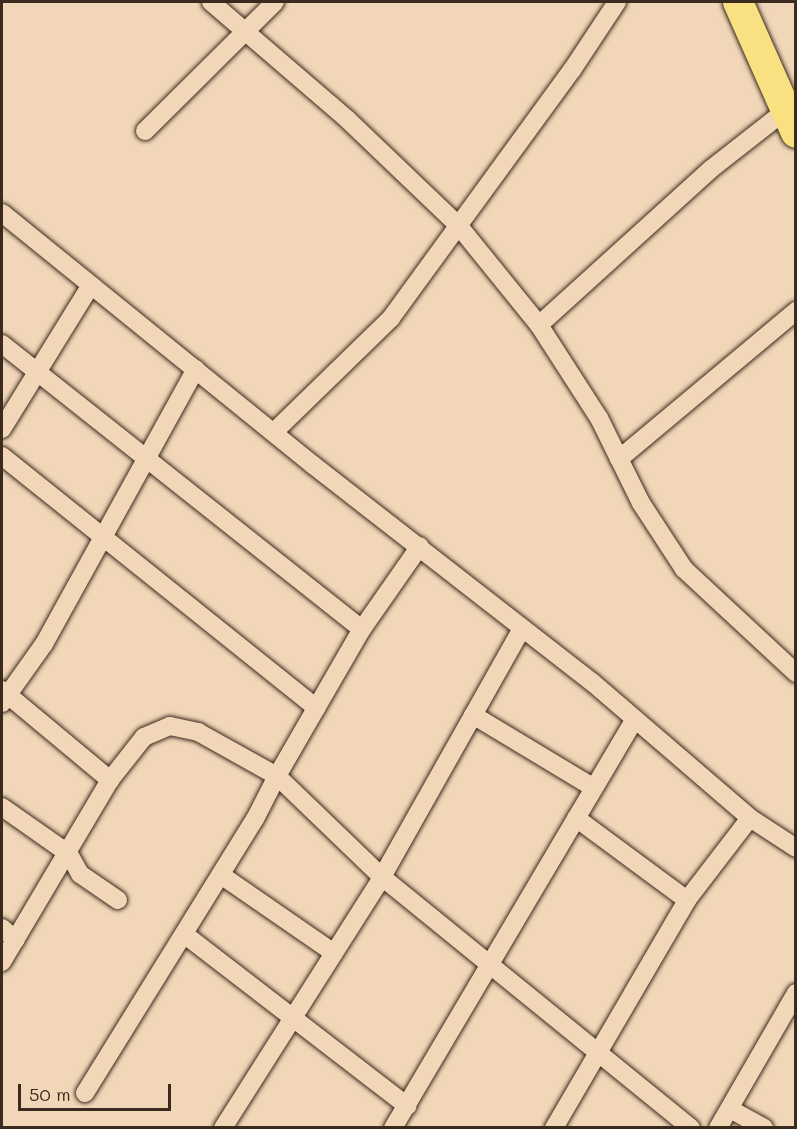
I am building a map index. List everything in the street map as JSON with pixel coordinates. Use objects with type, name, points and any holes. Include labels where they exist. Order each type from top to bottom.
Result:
[{"type":"highway","points":[[738,2],[790,122]]},
{"type":"street","points":[[211,2],[458,225],[539,325],[599,418],[641,503],[684,569],[795,673]]},
{"type":"street","points":[[145,131],[275,2]]},
{"type":"street","points":[[275,431],[391,318],[572,70],[617,2]]},
{"type":"street","points":[[539,325],[711,169],[790,122]]},
{"type":"street","points":[[2,213],[635,719],[750,818],[795,848]]},
{"type":"street","points":[[2,429],[91,285]]},
{"type":"street","points":[[619,459],[795,311]]},
{"type":"street","points":[[2,344],[362,629]]},
{"type":"street","points":[[110,780],[4,696],[44,644],[196,369]]},
{"type":"street","points":[[2,456],[316,708]]},
{"type":"street","points":[[85,1093],[221,875],[362,629],[420,546]]},
{"type":"street","points":[[223,1128],[382,877],[521,630]]},
{"type":"street","points":[[473,715],[594,788]]},
{"type":"street","points":[[393,1128],[635,719]]},
{"type":"street","points":[[2,962],[9,934],[69,854],[110,780],[144,737],[170,726],[198,732],[277,776],[382,877],[489,965],[601,1051],[691,1128]]},
{"type":"street","points":[[2,807],[69,854],[80,874],[118,900]]},
{"type":"street","points":[[576,818],[687,900]]},
{"type":"street","points":[[554,1128],[687,900],[750,818]]},
{"type":"street","points":[[221,875],[334,953]]},
{"type":"street","points":[[184,934],[407,1107]]},
{"type":"street","points":[[718,1128],[795,993]]},
{"type":"street","points":[[730,1109],[764,1128]]}]
